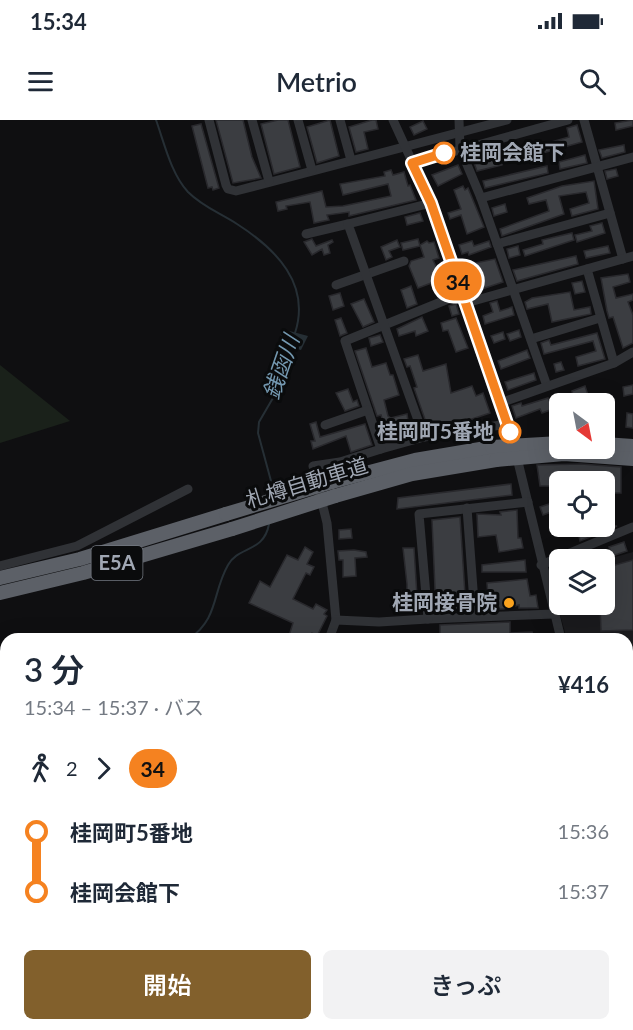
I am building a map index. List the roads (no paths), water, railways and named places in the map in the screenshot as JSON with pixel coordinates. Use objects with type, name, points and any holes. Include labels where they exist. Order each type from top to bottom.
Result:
[{"type":"highway","name":"札樽自動車道","points":[[0,578],[80,559],[332,482],[415,460],[494,453],[549,445]]},
{"type":"highway","points":[[615,445],[633,446]]},
{"type":"highway","name":"札樽自動車道","points":[[0,593],[83,573],[335,496],[494,453],[564,454],[633,459]]},
{"type":"street","points":[[209,120],[228,189],[236,191],[507,120]]},
{"type":"street","points":[[252,120],[268,182]]},
{"type":"street","points":[[298,120],[312,170]]},
{"type":"street","points":[[340,120],[351,160]]},
{"type":"street","points":[[393,120],[431,203],[507,424],[528,502],[549,595]]},
{"type":"street","points":[[459,120],[460,148],[481,198],[547,386]]},
{"type":"street","points":[[412,163],[568,120]]},
{"type":"street","points":[[381,448],[345,341],[385,324],[465,298],[514,290],[630,258],[610,213],[584,120]]},
{"type":"street","points":[[481,198],[633,157]]},
{"type":"street","points":[[306,234],[431,203]]},
{"type":"street","points":[[497,244],[610,213]]},
{"type":"street","points":[[348,224],[424,437]]},
{"type":"street","points":[[336,285],[404,261]]},
{"type":"street","points":[[586,269],[614,363]]},
{"type":"street","points":[[531,339],[600,318]]},
{"type":"street","points":[[500,403],[614,363],[633,352]]},
{"type":"street","points":[[325,424],[368,410]]},
{"type":"street","points":[[331,633],[336,620],[327,523],[313,466],[340,462],[424,437],[507,424]]},
{"type":"street","points":[[0,566],[77,546],[188,489]]},
{"type":"street","points":[[428,619],[419,514],[528,502]]},
{"type":"street","points":[[467,508],[475,616]]},
{"type":"street","points":[[541,565],[633,527]]},
{"type":"street","points":[[336,620],[379,622],[549,614]]},
{"type":"street","points":[[554,615],[559,633]]},
{"type":"waterway","name":"銭函川","points":[[156,120],[173,167],[188,192],[265,245],[287,270],[298,299],[299,315],[295,333]]},
{"type":"waterway","name":"銭函川","points":[[270,494],[271,481],[258,433],[259,422],[277,391],[290,347]]},
{"type":"waterway","name":"銭函川","points":[[196,633],[206,623],[228,565],[232,559],[262,540],[269,524]]},
{"type":"place","name":"桂岡会館下","points":[[444,153]]},
{"type":"place","name":"桂岡町5番地","points":[[510,432]]},
{"type":"place","name":"桂岡接骨院","points":[[509,603]]}]
